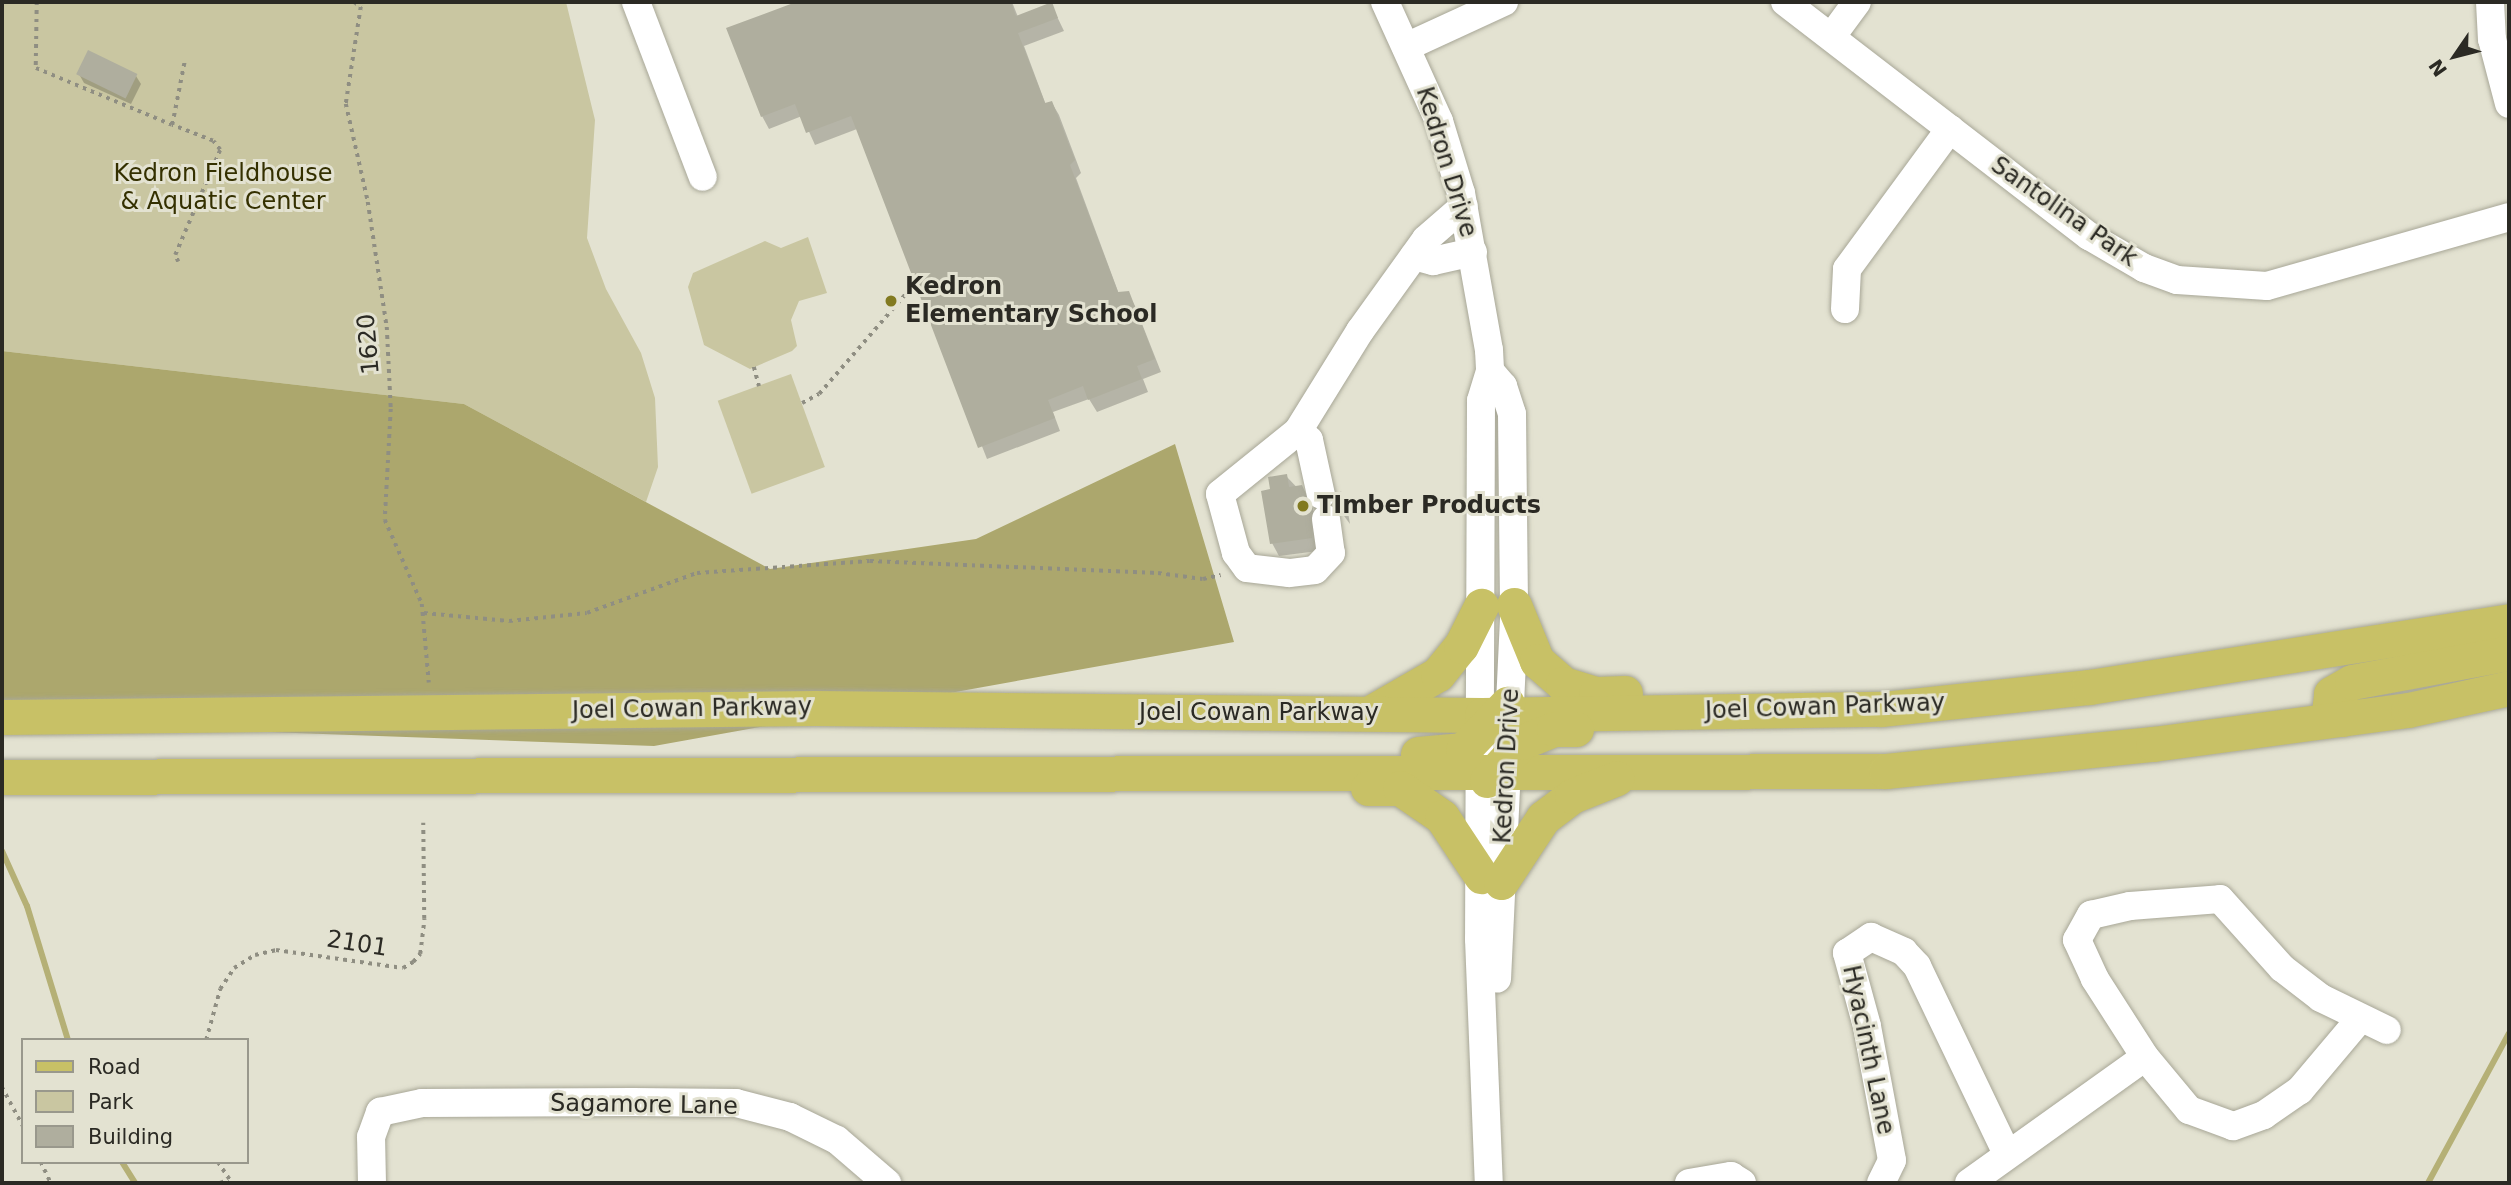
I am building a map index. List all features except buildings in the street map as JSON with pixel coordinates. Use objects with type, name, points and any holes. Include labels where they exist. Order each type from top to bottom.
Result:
[{"type":"main road","points":[[1367,714],[1438,674],[1497,605],[1537,661],[1563,684],[1596,694],[1822,691],[1882,709]]},
{"type":"main road","name":"Joel Cowan Parkway","points":[[2,717],[815,708],[1497,715],[1882,709],[2129,682],[2509,621]]},
{"type":"main road","points":[[2342,719],[2330,706],[2331,694],[2352,682],[2509,653]]},
{"type":"main road","points":[[2,777],[1160,776],[1886,771],[2153,744],[2342,719],[2509,688]]},
{"type":"main road","points":[[1493,772],[1522,742],[1554,729],[1833,722],[1882,709]]},
{"type":"main road","points":[[1116,775],[1178,759],[1231,755],[1430,754],[1463,750],[1497,715]]},
{"type":"main road","points":[[1160,776],[1219,789],[1399,788],[1442,817],[1491,879],[1543,818],[1572,796],[1635,771]]},
{"type":"street","points":[[636,2],[704,177]]},
{"type":"street","name":"Kedron Drive","points":[[1385,2],[1439,121],[1464,206],[1490,371],[1481,401],[1497,605],[1497,715],[1491,879],[1489,1175]]},
{"type":"street","points":[[1406,47],[1504,2]]},
{"type":"street","name":"Santolina Park","points":[[1785,2],[2089,236],[2144,268],[2177,281],[2267,286],[2509,217]]},
{"type":"street","points":[[1832,36],[1857,2]]},
{"type":"street","points":[[2490,2],[2492,39],[2509,104]]},
{"type":"street","points":[[1845,309],[1847,269],[1950,129]]},
{"type":"street","points":[[1298,431],[1309,440],[1331,553],[1315,570],[1289,573],[1247,568],[1236,553],[1220,494],[1298,431],[1360,331],[1414,256],[1464,206]]},
{"type":"street","points":[[1414,256],[1433,261],[1473,252]]},
{"type":"street","points":[[2359,1020],[2300,1090],[2264,1115],[2233,1126],[2189,1110],[2145,1057],[2095,979],[2077,940],[2091,915],[2130,906],[2220,899],[2282,968],[2359,1020],[2387,1030]]},
{"type":"street","name":"Hyacinth Lane","points":[[1881,1183],[1892,1160],[1867,1026],[1847,953],[1871,937],[1904,952],[1917,966],[2006,1152]]},
{"type":"street","points":[[1969,1183],[2006,1152],[2145,1057]]},
{"type":"street","name":"Sagamore Lane","points":[[372,1183],[371,1137],[380,1112],[422,1103],[736,1103],[790,1118],[837,1140],[887,1183]]},
{"type":"street","points":[[1689,1183],[1731,1176],[1742,1183]]},
{"type":"path","points":[[37,2],[36,68],[213,141],[220,150],[176,255],[178,262]]},
{"type":"path","points":[[354,2],[361,7],[365,2]]},
{"type":"path","name":"1620","points":[[361,7],[346,104],[368,202],[387,327],[391,410],[385,520],[424,613],[429,683]]},
{"type":"path","points":[[172,125],[185,59]]},
{"type":"path","points":[[802,403],[819,394],[915,283]]},
{"type":"path","points":[[754,367],[758,386]]},
{"type":"path","points":[[424,613],[509,621],[587,613],[697,573],[870,561],[1158,573],[1203,579],[1247,568]]},
{"type":"path","name":"2101","points":[[207,1038],[220,989],[234,968],[255,955],[276,950],[403,968],[413,962],[420,954],[424,919],[423,823]]},
{"type":"path","points":[[2,1087],[21,1122]]},
{"type":"path","points":[[42,1164],[51,1183]]},
{"type":"path","points":[[219,1164],[230,1181],[220,1183]]},
{"type":"green space","name":"Kedron Fieldhouse & Aquatic Center","points":[[2,2],[566,2],[595,120],[587,238],[606,289],[641,353],[655,398],[658,467],[646,502],[464,404],[2,351]]},
{"type":"green space","points":[[808,237],[827,293],[799,301],[791,320],[797,346],[792,351],[750,369],[704,345],[688,287],[693,273],[765,241],[781,248]]},
{"type":"green space","points":[[791,374],[825,467],[752,494],[718,401]]},
{"type":"shaded area","points":[[2,351],[464,404],[770,569],[976,539],[1175,444],[1234,642],[654,746],[128,727],[2,731]]},
{"type":"waterway","points":[[2,851],[27,906],[67,1038]]},
{"type":"waterway","points":[[2428,1183],[2509,1033]]},
{"type":"waterway","points":[[123,1164],[135,1183]]},
{"type":"place","name":"Kedron Elementary School","points":[[891,301]]},
{"type":"place","name":"TImber Products","points":[[1303,506]]}]
